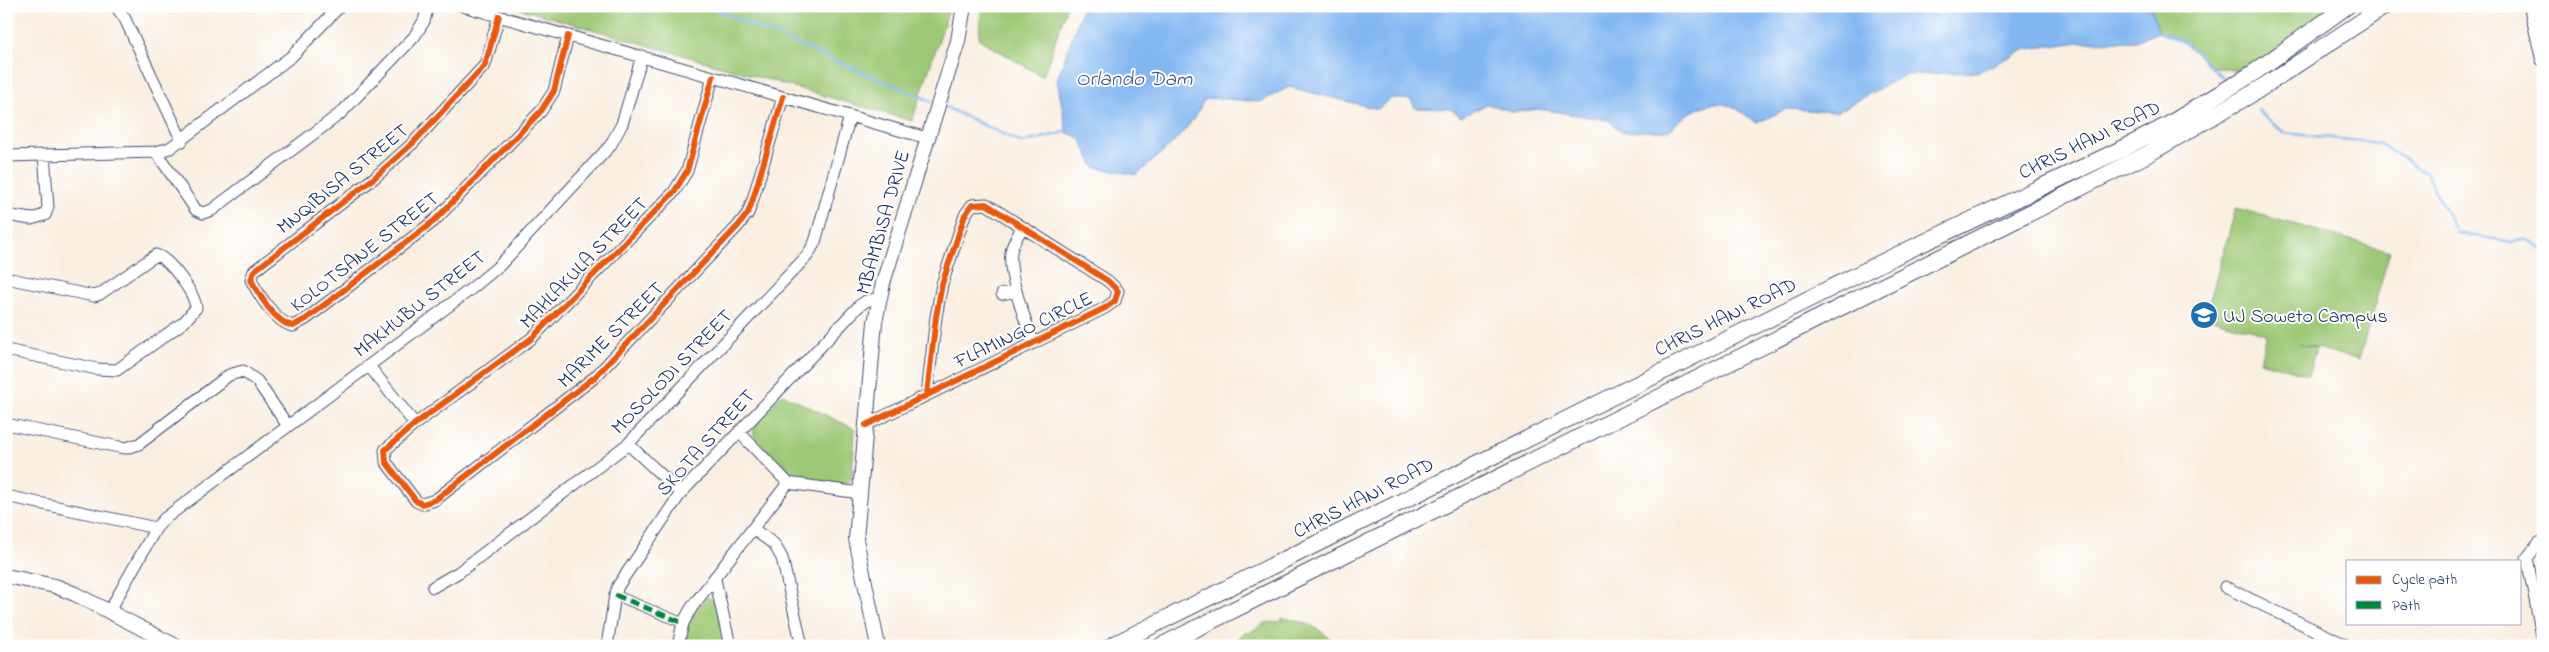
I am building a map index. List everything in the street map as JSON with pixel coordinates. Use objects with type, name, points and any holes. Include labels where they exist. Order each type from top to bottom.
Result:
[{"type":"main road","name":"CHRIS HANI ROAD","points":[[1111,646],[1887,260],[2110,155],[2168,125],[2252,74],[2347,6]]},
{"type":"main road","name":"CHRIS HANI ROAD","points":[[1161,646],[2120,168],[2201,124],[2283,74],[2385,6]]},
{"type":"main road","points":[[1887,260],[1898,280]]},
{"type":"street","points":[[116,6],[125,19],[182,141]]},
{"type":"street","points":[[6,156],[156,152],[170,148],[182,141],[292,56],[340,6]]},
{"type":"street","points":[[156,152],[196,210],[203,213],[212,210],[342,113],[414,37],[424,21],[428,6]]},
{"type":"street","name":"MBAMBISA DRIVE","points":[[463,6],[927,138],[879,298],[866,425],[856,539],[857,552],[878,646]]},
{"type":"street","points":[[927,138],[958,41],[964,6]]},
{"type":"street","points":[[2536,11],[2543,59]]},
{"type":"street","name":"MNQIBISA STREET","points":[[255,287],[251,275],[259,265],[389,166],[478,73],[488,58],[499,16]]},
{"type":"street","name":"KOLOTSANE STREET","points":[[255,287],[281,321],[289,325],[297,325],[422,232],[452,205],[548,103],[568,36]]},
{"type":"street","name":"MAKHUBU STREET","points":[[110,610],[156,528],[175,510],[489,275],[602,156],[615,139],[622,124],[642,56]]},
{"type":"street","name":"MAHLAKULA STREET","points":[[415,424],[532,338],[674,192],[687,171],[713,77]]},
{"type":"street","name":"MARIME STREET","points":[[415,424],[389,444],[385,450],[384,458],[416,501],[427,504],[566,402],[595,377],[738,226],[748,213],[783,97]]},
{"type":"street","name":"MOSOLODI STREET","points":[[433,587],[459,572],[628,444],[812,250],[850,116]]},
{"type":"street","points":[[6,215],[31,219],[45,215],[48,207],[44,155]]},
{"type":"street","name":"FLAMINGO CIRCLE","points":[[866,425],[1111,304],[1118,294],[1114,285],[986,204],[974,203],[968,208],[942,284],[927,394]]},
{"type":"street","points":[[1022,228],[1010,254],[1016,291],[1033,342]]},
{"type":"street","points":[[6,278],[94,296],[100,294],[156,255],[170,264],[196,301],[194,312],[184,322],[116,370],[97,369],[6,350]]},
{"type":"street","points":[[1002,294],[1016,291]]},
{"type":"street","name":"SKOTA STREET","points":[[607,646],[615,595],[625,575],[681,493],[859,306],[866,301],[879,298]]},
{"type":"street","points":[[369,366],[415,424]]},
{"type":"street","points":[[6,424],[119,447],[132,447],[139,444],[229,375],[243,371],[257,381],[288,426]]},
{"type":"street","points":[[739,432],[788,483],[860,493]]},
{"type":"street","points":[[628,444],[681,493]]},
{"type":"street","points":[[678,646],[683,623],[788,483]]},
{"type":"street","points":[[6,496],[156,528]]},
{"type":"street","points":[[753,530],[774,544],[782,558],[802,646]]},
{"type":"street","points":[[2543,541],[2538,543],[2527,558],[2543,641]]},
{"type":"street","points":[[6,576],[55,586],[110,610],[176,646]]},
{"type":"street","points":[[715,579],[730,646]]},
{"type":"street","points":[[2225,587],[2348,646]]},
{"type":"street","points":[[615,595],[683,623]]},
{"type":"green space","points":[[511,6],[950,6],[912,121]]},
{"type":"green space","points":[[981,6],[1067,6],[1043,77],[979,39]]},
{"type":"green space","points":[[2150,6],[2343,6],[2251,73],[2208,66],[2186,43],[2159,32]]},
{"type":"green space","points":[[2236,208],[2390,251],[2359,360],[2299,343],[2316,349],[2308,375],[2260,361],[2267,334],[2205,317]]},
{"type":"green space","points":[[782,394],[855,429],[852,478],[845,485],[794,479],[754,436],[755,425],[758,419]]},
{"type":"green space","points":[[707,597],[716,602],[725,646],[682,646],[687,621]]},
{"type":"green space","points":[[1282,618],[1312,626],[1325,634],[1337,646],[1232,646],[1246,631],[1249,633],[1265,623],[1282,621]]},
{"type":"water","name":"Orlando Dam","points":[[1083,6],[2150,6],[2159,32],[2136,41],[2080,42],[2027,49],[1978,72],[1904,75],[1837,112],[1786,109],[1757,123],[1731,106],[1711,104],[1687,115],[1669,131],[1622,132],[1608,120],[1538,109],[1514,112],[1487,104],[1461,117],[1450,109],[1415,108],[1411,100],[1391,98],[1378,109],[1289,87],[1260,102],[1216,98],[1204,100],[1183,132],[1136,175],[1094,167],[1080,138],[1067,133],[1057,80]]},
{"type":"waterway","points":[[707,6],[933,102]]},
{"type":"waterway","points":[[2159,32],[2186,43],[2223,78]]},
{"type":"waterway","points":[[943,106],[1022,143],[1069,131]]},
{"type":"waterway","points":[[2258,110],[2285,133],[2379,143],[2426,173],[2457,233],[2512,242],[2526,239],[2543,249]]},
{"type":"marked path","points":[[615,595],[683,623]]},
{"type":"cycle path","points":[[499,16],[485,65],[413,143],[374,178],[254,271],[251,280],[263,300],[280,320],[293,326],[306,319],[434,221],[541,111],[554,91],[568,36]]},
{"type":"cycle path","points":[[713,77],[687,171],[674,192],[532,338],[415,424],[385,450],[386,462],[416,501],[422,504],[435,500],[595,377],[738,226],[748,213],[753,199],[783,97]]},
{"type":"cycle path","points":[[866,425],[1105,308],[1115,301],[1118,291],[1108,281],[986,204],[972,205],[965,215],[942,284],[927,394]]},
{"type":"place","name":"UJ Soweto Campus","points":[[2204,315]]}]
